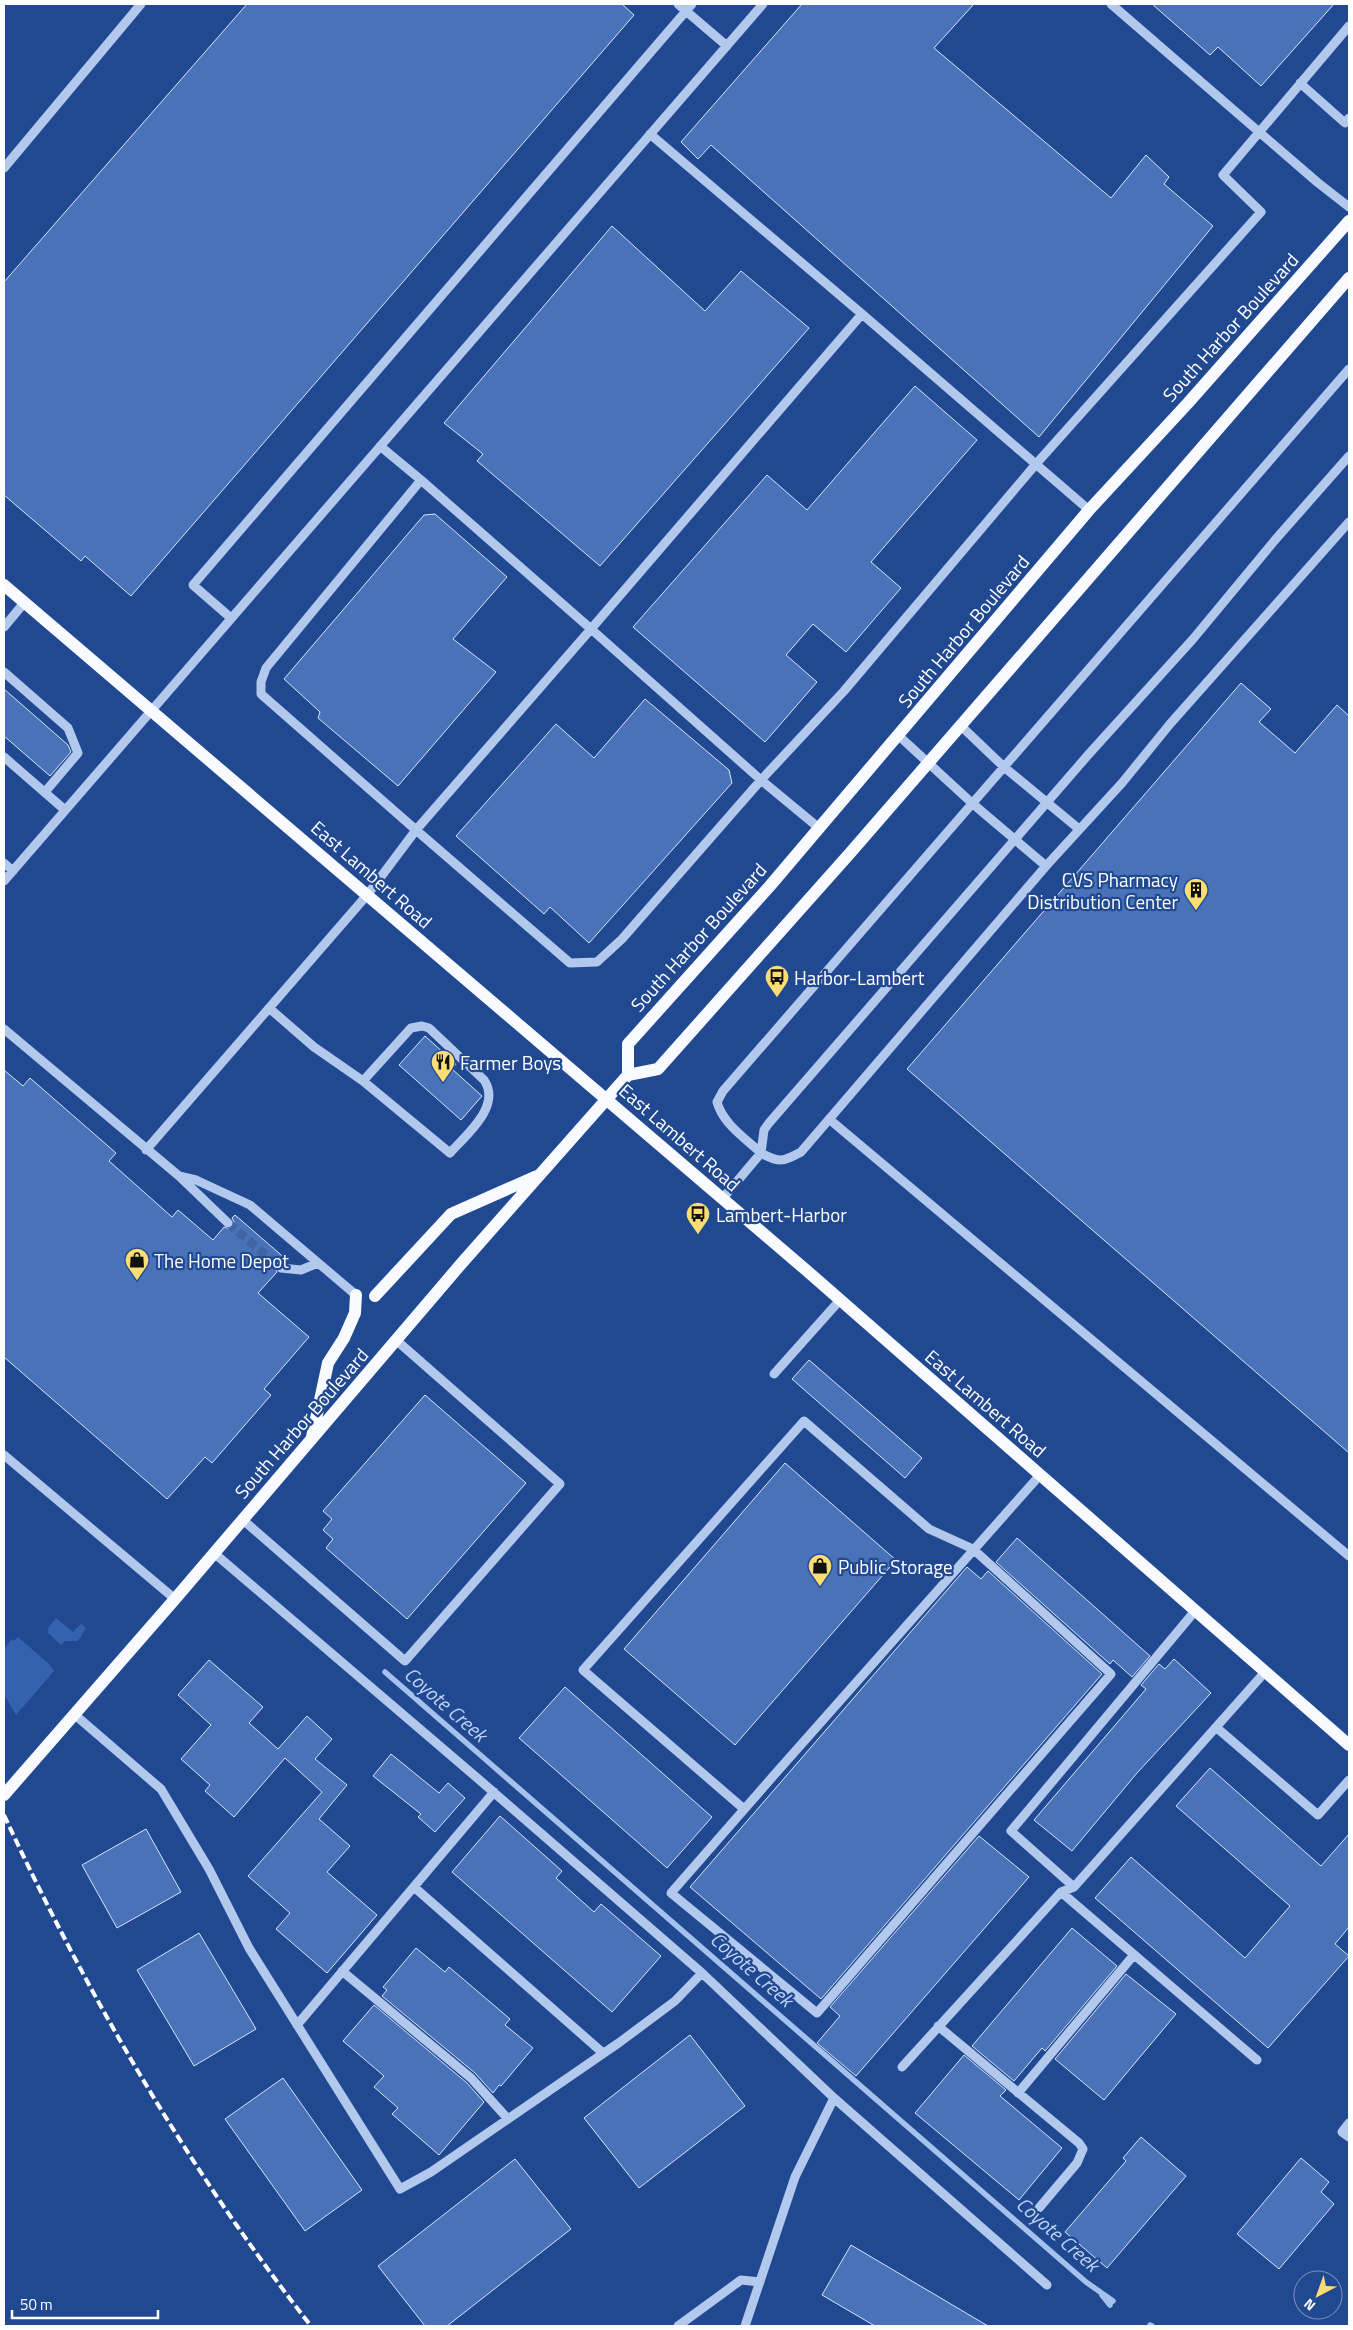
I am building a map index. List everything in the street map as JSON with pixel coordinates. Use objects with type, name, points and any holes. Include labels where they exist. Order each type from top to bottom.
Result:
[{"type":"main road","name":"South Harbor Boulevard","points":[[4,1795],[175,1599],[396,1340],[608,1100],[628,1075],[628,1044],[899,736],[1089,510],[1188,403],[1349,221]]},
{"type":"main road","points":[[628,1075],[658,1069],[1349,278]]},
{"type":"main road","name":"East Lambert Road","points":[[4,585],[723,1198],[1349,1745]]},
{"type":"main road","points":[[375,1296],[451,1214],[541,1174]]},
{"type":"main road","points":[[311,1440],[328,1364],[344,1338],[355,1313],[356,1295]]},
{"type":"lane","points":[[4,168],[141,4]]},
{"type":"lane","points":[[678,4],[689,7],[727,46]]},
{"type":"lane","points":[[4,881],[150,710],[763,4]]},
{"type":"lane","points":[[1111,4],[1317,182],[1349,207]]},
{"type":"lane","points":[[231,618],[193,585],[689,7]]},
{"type":"lane","points":[[421,480],[266,668],[261,682],[261,694],[570,963],[598,962],[622,940],[761,780],[844,691],[1036,464],[1261,212],[1223,175],[1349,26]]},
{"type":"lane","points":[[1300,84],[1345,123],[1349,118]]},
{"type":"lane","points":[[650,134],[1089,510]]},
{"type":"lane","points":[[146,1150],[368,894],[416,830],[862,314]]},
{"type":"lane","points":[[1349,369],[723,1091],[718,1102],[720,1110],[731,1125],[761,1153],[776,1162],[789,1159],[801,1152],[1046,866],[1349,522]]},
{"type":"lane","points":[[380,446],[761,780],[819,828]]},
{"type":"lane","points":[[723,1198],[761,1153],[764,1130],[1048,802],[1193,639],[1275,540],[1349,456]]},
{"type":"lane","points":[[4,627],[24,603]]},
{"type":"lane","points":[[4,672],[68,728],[78,753],[45,792]]},
{"type":"lane","points":[[960,725],[1004,767],[1079,829]]},
{"type":"lane","points":[[899,736],[973,804],[1046,866]]},
{"type":"lane","points":[[4,757],[65,810]]},
{"type":"lane","points":[[4,863],[13,871]]},
{"type":"lane","points":[[269,1008],[314,1047],[363,1081],[450,1153],[478,1121],[488,1106],[490,1091],[484,1080],[428,1028],[411,1028],[363,1081]]},
{"type":"lane","points":[[4,1029],[179,1176],[228,1222]]},
{"type":"lane","points":[[829,1119],[1349,1556]]},
{"type":"lane","points":[[179,1176],[196,1180],[250,1205],[356,1295]]},
{"type":"lane","points":[[281,1268],[302,1270],[318,1264]]},
{"type":"lane","points":[[774,1374],[840,1300]]},
{"type":"lane","points":[[243,1520],[405,1661],[560,1484],[396,1340]]},
{"type":"lane","points":[[744,1809],[584,1670],[804,1421],[929,1529],[973,1549],[1111,1674],[817,2013],[671,1893],[973,1549],[1040,1475]]},
{"type":"lane","points":[[4,1455],[175,1599]]},
{"type":"lane","points":[[214,1553],[494,1792],[702,1974],[834,2098],[1047,2285]]},
{"type":"lane","points":[[1074,1887],[1012,1832],[1195,1611]]},
{"type":"lane","points":[[902,2067],[1061,1892],[1074,1887],[1265,1672]]},
{"type":"lane","points":[[74,1714],[161,1789],[208,1869],[249,1948],[400,2189],[431,2172],[602,2053],[675,2001],[702,1974]]},
{"type":"lane","points":[[1217,1728],[1318,1815],[1349,1780]]},
{"type":"lane","points":[[297,2025],[494,1792]]},
{"type":"lane","points":[[414,1887],[602,2053]]},
{"type":"lane","points":[[1061,1892],[1257,2060]]},
{"type":"lane","points":[[1018,2093],[1134,1956]]},
{"type":"lane","points":[[342,1971],[471,2078],[508,2119]]},
{"type":"lane","points":[[938,2026],[1078,2143],[1082,2149],[1077,2163],[1039,2208]]},
{"type":"lane","points":[[745,2326],[795,2177],[834,2098]]},
{"type":"lane","points":[[1349,2123],[1342,2132],[1349,2137]]},
{"type":"lane","points":[[678,2326],[741,2280],[760,2282]]},
{"type":"shaded area","points":[[56,1618],[73,1632],[81,1624],[86,1628],[78,1641],[65,1641],[61,1645],[48,1633],[48,1628]]},
{"type":"shaded area","points":[[18,1637],[49,1664],[54,1671],[16,1715],[4,1694],[4,1649],[12,1639],[14,1641]]},
{"type":"building","points":[[247,4],[622,4],[634,15],[131,596],[85,556],[81,561],[4,495],[4,282]]},
{"type":"building","points":[[802,4],[974,4],[934,48],[1111,198],[1146,155],[1169,177],[1164,184],[1213,226],[1039,437],[711,145],[698,159],[681,142]]},
{"type":"building","points":[[1152,4],[1334,4],[1261,86],[1218,47],[1210,55]]},
{"type":"building","points":[[612,226],[705,311],[741,271],[809,328],[600,566],[477,461],[483,454],[444,423]]},
{"type":"building","points":[[915,386],[977,440],[871,562],[901,588],[846,652],[813,624],[786,655],[817,682],[765,742],[633,627],[767,475],[807,510]]},
{"type":"building","points":[[435,514],[507,577],[453,639],[496,672],[398,786],[318,718],[320,712],[284,679],[424,515]]},
{"type":"building","name":"CVS Pharmacy Distribution Center","points":[[1241,683],[1271,709],[1259,722],[1295,753],[1337,705],[1349,716],[1349,1453],[907,1069]]},
{"type":"building","points":[[4,689],[68,745],[71,752],[50,776],[4,736]]},
{"type":"building","points":[[645,699],[729,770],[732,783],[589,943],[550,907],[544,914],[456,836],[556,724],[594,758]]},
{"type":"building","name":"Farmer Boys","points":[[425,1036],[456,1064],[452,1069],[482,1096],[461,1120],[399,1065]]},
{"type":"building","name":"The Home Depot","points":[[4,1070],[23,1086],[30,1078],[116,1153],[109,1161],[172,1217],[178,1210],[213,1240],[224,1227],[229,1229],[233,1227],[234,1222],[232,1218],[235,1215],[287,1260],[276,1264],[277,1272],[258,1293],[309,1337],[264,1389],[271,1395],[212,1463],[205,1457],[167,1499],[4,1357]]},
{"type":"building","points":[[809,1360],[922,1458],[905,1478],[792,1379]]},
{"type":"building","points":[[425,1395],[526,1483],[407,1619],[326,1548],[333,1539],[323,1530],[332,1519],[323,1511]]},
{"type":"building","points":[[785,1463],[896,1560],[735,1745],[624,1649]]},
{"type":"building","points":[[1017,1538],[1150,1656],[1132,1677],[1113,1660],[1110,1664],[996,1562]]},
{"type":"building","points":[[967,1567],[981,1579],[988,1571],[1102,1674],[821,1999],[690,1887]]},
{"type":"building","points":[[1174,1659],[1211,1693],[1137,1773],[1072,1851],[1034,1820],[1146,1689],[1141,1685],[1159,1664],[1165,1669]]},
{"type":"building","points":[[209,1660],[263,1707],[249,1723],[278,1749],[307,1716],[332,1739],[315,1759],[347,1785],[319,1819],[350,1846],[327,1872],[377,1915],[327,1973],[276,1929],[290,1913],[248,1876],[322,1792],[285,1758],[234,1817],[205,1791],[210,1785],[181,1759],[211,1725],[178,1695]]},
{"type":"building","points":[[565,1687],[712,1817],[667,1868],[519,1738]]},
{"type":"building","points":[[391,1754],[439,1793],[448,1783],[465,1798],[435,1832],[418,1817],[421,1814],[373,1776]]},
{"type":"building","points":[[1210,1768],[1321,1866],[1349,1834],[1349,1927],[1335,1944],[1349,1956],[1268,2048],[1095,1898],[1131,1857],[1245,1958],[1290,1906],[1176,1806]]},
{"type":"building","points":[[500,1816],[562,1871],[556,1878],[594,1912],[601,1904],[661,1956],[612,2012],[452,1872]]},
{"type":"building","points":[[146,1829],[181,1892],[117,1928],[82,1865]]},
{"type":"building","points":[[979,1836],[1029,1877],[856,2076],[817,2043],[840,2016],[830,2007]]},
{"type":"building","points":[[1072,1928],[1117,1966],[1045,2051],[1042,2048],[1014,2081],[972,2046]]},
{"type":"building","points":[[199,1933],[256,2029],[194,2066],[137,1970]]},
{"type":"building","points":[[416,1948],[445,1972],[449,1967],[510,2019],[505,2025],[533,2048],[493,2093],[475,2073],[382,1996],[387,1990],[383,1987]]},
{"type":"building","points":[[1126,1974],[1176,2014],[1104,2100],[1055,2059]]},
{"type":"building","points":[[374,2005],[467,2083],[484,2102],[439,2155],[392,2114],[398,2108],[374,2087],[384,2076],[343,2041]]},
{"type":"building","points":[[690,2035],[745,2106],[639,2188],[584,2118]]},
{"type":"building","points":[[964,2055],[1006,2090],[1000,2096],[1062,2148],[1019,2200],[915,2113]]},
{"type":"building","points":[[283,2078],[362,2190],[305,2231],[225,2119]]},
{"type":"building","points":[[1141,2137],[1186,2176],[1107,2268],[1065,2232],[1126,2161],[1123,2158]]},
{"type":"building","points":[[1301,2158],[1329,2182],[1321,2192],[1334,2204],[1279,2269],[1237,2234]]},
{"type":"building","points":[[515,2159],[571,2229],[447,2326],[425,2326],[378,2266]]},
{"type":"building","points":[[851,2245],[988,2326],[875,2326],[822,2295]]},
{"type":"waterway","name":"Coyote Creek","points":[[385,1672],[1086,2282],[1113,2301]]},
{"type":"waterway","name":"Coyote Creek","points":[[1102,2295],[1110,2305]]},
{"type":"tunnel","points":[[228,1223],[281,1268]]},
{"type":"railway","points":[[4,1815],[70,1949],[143,2080],[223,2205],[311,2326]]},
{"type":"place","name":"CVS Pharmacy Distribution Center","points":[[1196,911]]},
{"type":"place","name":"Harbor-Lambert","points":[[777,998]]},
{"type":"place","name":"Farmer Boys","points":[[443,1083]]},
{"type":"place","name":"Lambert-Harbor","points":[[698,1235]]},
{"type":"place","name":"The Home Depot","points":[[137,1281]]},
{"type":"place","name":"Public Storage","points":[[820,1587]]}]
